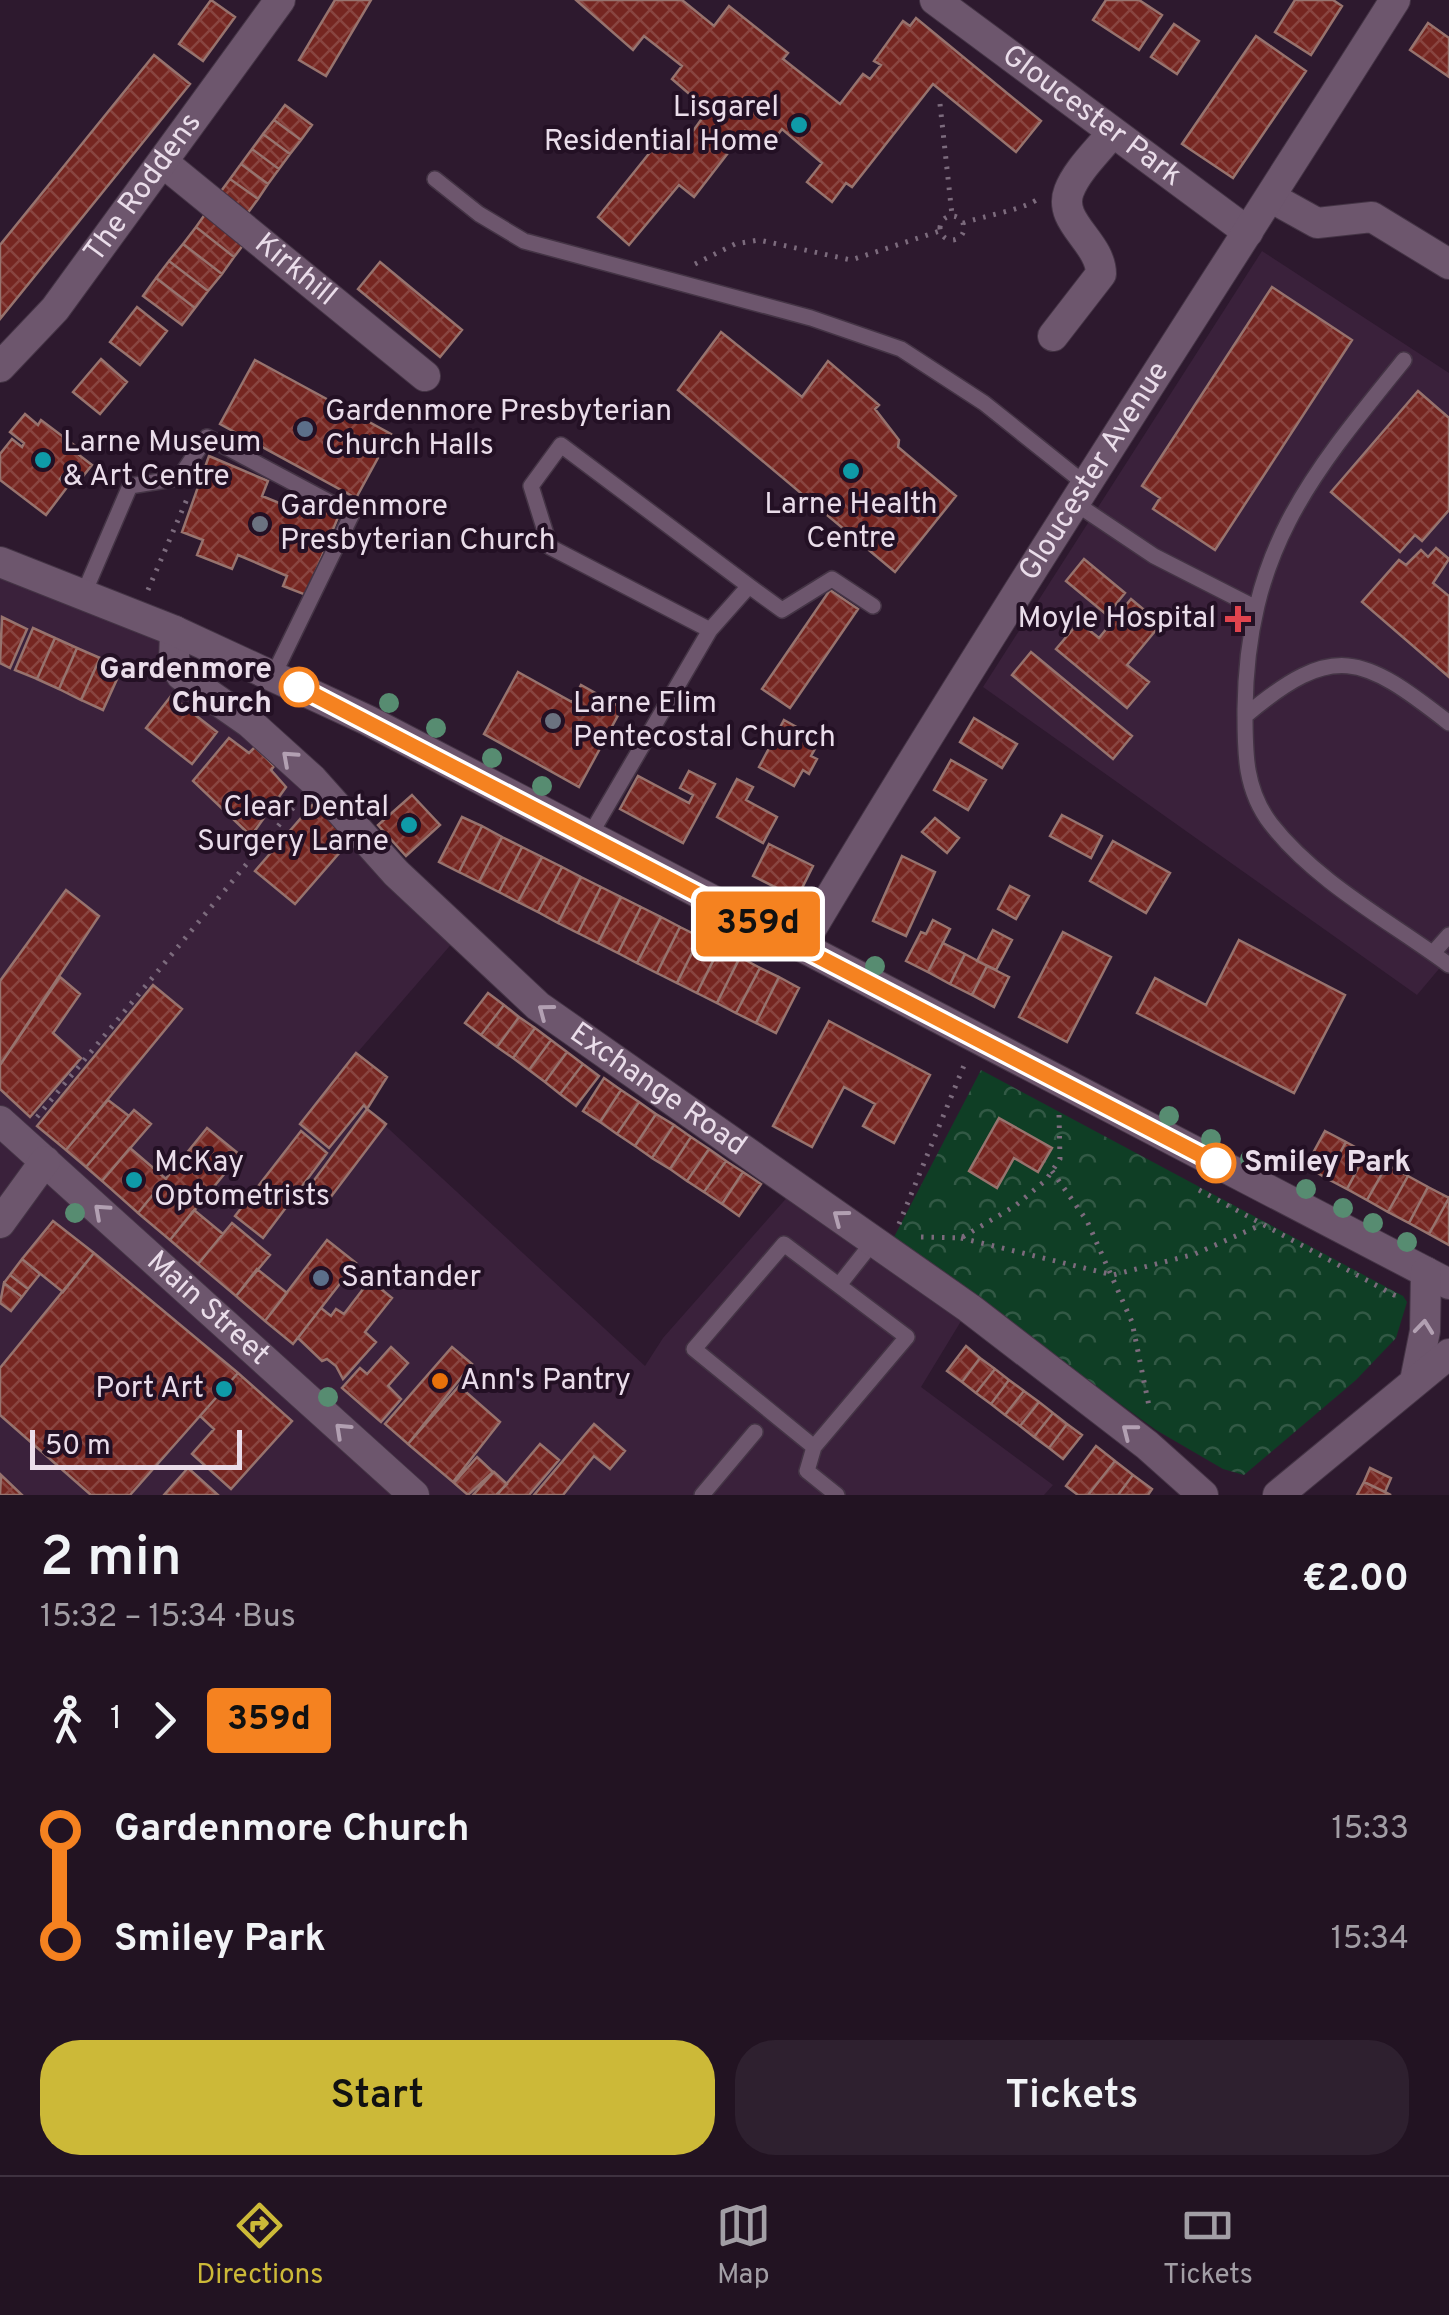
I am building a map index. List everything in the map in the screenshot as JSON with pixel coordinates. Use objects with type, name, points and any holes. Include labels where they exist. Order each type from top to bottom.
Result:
[{"type":"street","name":"The Roddens","points":[[0,367],[55,309],[280,0]]},
{"type":"street","name":"Gloucester Park","points":[[934,0],[1248,232]]},
{"type":"street","name":"Gloucester Avenue","points":[[801,946],[1078,492],[1272,198],[1395,0]]},
{"type":"street","points":[[1053,336],[1101,274],[1098,252],[1074,224],[1066,202],[1072,184],[1111,134]]},
{"type":"street","name":"Kirkhill","points":[[164,164],[425,376]]},
{"type":"street","points":[[1272,198],[1317,223],[1372,217],[1449,264]]},
{"type":"street","points":[[0,562],[84,593],[274,674],[590,834],[1438,1278],[1415,1380]]},
{"type":"street","name":"Exchange Road","points":[[175,632],[174,660],[182,676],[250,723],[314,782],[396,872],[538,1006],[883,1241],[1147,1445],[1203,1495]]},
{"type":"street","name":"Main Street","points":[[14,1124],[45,1161],[414,1495]]},
{"type":"street","points":[[0,1223],[45,1161]]},
{"type":"street","points":[[1278,1495],[1449,1354]]},
{"type":"lane","points":[[436,179],[479,214],[524,241],[811,318],[900,349],[984,402],[1078,492],[1154,556],[1254,607]]},
{"type":"lane","points":[[1404,360],[1310,480],[1278,539],[1254,607],[1246,660],[1249,782],[1269,822],[1312,864],[1449,965]]},
{"type":"lane","points":[[84,593],[130,486],[179,478],[207,437],[352,514],[274,674]]},
{"type":"lane","points":[[710,630],[550,547],[531,486],[561,445],[782,610],[832,579],[873,606]]},
{"type":"lane","points":[[590,834],[710,630],[749,586]]},
{"type":"lane","points":[[1245,716],[1297,676],[1343,664],[1386,677],[1449,723]]},
{"type":"lane","points":[[1433,953],[1449,935]]},
{"type":"lane","points":[[838,1285],[883,1241]]},
{"type":"lane","points":[[814,1447],[694,1349],[784,1244],[907,1337],[814,1447],[807,1472],[837,1495]]},
{"type":"lane","points":[[702,1495],[755,1432]]},
{"type":"path","points":[[940,104],[952,216]]},
{"type":"path","points":[[952,216],[963,222],[1000,209],[1029,206],[1046,190]]},
{"type":"path","points":[[940,231],[942,220],[952,216]]},
{"type":"path","points":[[940,231],[954,240],[963,233],[963,222]]},
{"type":"path","points":[[686,285],[684,270],[744,242],[772,241],[844,260],[870,256],[940,231]]},
{"type":"path","points":[[147,592],[191,488]]},
{"type":"path","points":[[14,1124],[314,782]]},
{"type":"path","points":[[883,1241],[976,1037]]},
{"type":"path","points":[[961,1238],[1015,1206],[1060,1160],[1058,1114],[1053,1105]]},
{"type":"path","points":[[1058,1114],[1076,1123]]},
{"type":"path","points":[[1052,1171],[1087,1222],[1132,1322],[1156,1430],[1147,1445]]},
{"type":"path","points":[[1195,1188],[1407,1302]]},
{"type":"path","points":[[910,1237],[961,1238],[1112,1275],[1195,1254],[1263,1224]]},
{"type":"shaded area","name":"Moyle Hospital","points":[[1262,251],[1449,373],[1449,957],[1417,995],[983,687]]},
{"type":"shaded area","points":[[0,559],[175,631],[182,676],[461,933],[357,1053],[387,1077],[364,1106],[645,1366],[663,1338],[798,1185],[969,1308],[921,1387],[1053,1485],[1044,1495],[0,1495]]},
{"type":"green space","name":"Smiley Park","points":[[981,1070],[1403,1296],[1407,1302],[1396,1338],[1356,1380],[1244,1475],[1223,1469],[1156,1430],[893,1239]]},
{"type":"building","points":[[211,0],[235,17],[203,61],[179,44]]},
{"type":"building","points":[[335,0],[371,0],[326,76],[299,60]]},
{"type":"building","name":"Lisgarel Residential Home","points":[[576,0],[682,0],[714,26],[729,6],[788,53],[783,59],[840,104],[863,74],[870,79],[881,65],[874,61],[903,21],[910,26],[916,18],[1041,121],[1016,152],[933,84],[852,187],[846,183],[832,202],[807,182],[822,163],[782,129],[767,149],[745,131],[694,197],[679,185],[629,245],[598,217],[664,135],[681,148],[708,110],[672,79],[682,66],[644,36],[633,50]]},
{"type":"building","points":[[1106,0],[1139,0],[1162,15],[1139,50],[1093,20]]},
{"type":"building","points":[[1295,0],[1333,0],[1342,6],[1311,55],[1275,32]]},
{"type":"building","points":[[1428,23],[1449,38],[1449,77],[1410,50]]},
{"type":"building","points":[[1174,24],[1199,41],[1177,74],[1151,57]]},
{"type":"building","points":[[1256,36],[1306,71],[1233,178],[1182,144]]},
{"type":"building","points":[[154,55],[190,84],[0,319],[0,245]]},
{"type":"building","points":[[285,105],[312,125],[301,140],[274,120]]},
{"type":"building","points":[[274,120],[301,140],[290,154],[263,134]]},
{"type":"building","points":[[263,134],[290,154],[279,169],[252,149]]},
{"type":"building","points":[[252,149],[279,169],[268,184],[241,164]]},
{"type":"building","points":[[241,164],[268,184],[258,199],[230,179]]},
{"type":"building","points":[[230,179],[258,199],[247,214],[219,194]]},
{"type":"building","points":[[208,210],[247,240],[234,257],[196,227]]},
{"type":"building","points":[[196,227],[234,257],[222,274],[183,244]]},
{"type":"building","points":[[183,244],[222,274],[208,291],[169,261]]},
{"type":"building","points":[[169,261],[208,291],[195,308],[156,278]]},
{"type":"building","points":[[380,262],[462,330],[440,357],[358,289]]},
{"type":"building","points":[[156,278],[195,308],[182,325],[143,296]]},
{"type":"building","points":[[1272,287],[1352,340],[1215,550],[1153,509],[1160,498],[1142,486]]},
{"type":"building","points":[[137,307],[167,331],[140,365],[110,342]]},
{"type":"building","name":"Larne Health Centre","points":[[721,332],[802,397],[828,361],[879,405],[875,409],[899,440],[898,447],[956,496],[895,572],[678,390]]},
{"type":"building","points":[[101,359],[127,382],[100,414],[73,392]]},
{"type":"building","name":"Gardenmore Presbyterian Church Halls","points":[[255,360],[391,434],[356,498],[220,424]]},
{"type":"building","points":[[1418,391],[1449,418],[1449,510],[1422,541],[1415,535],[1400,552],[1331,492]]},
{"type":"building","name":"Larne Museum & Art Centre","points":[[25,414],[38,425],[41,420],[82,451],[79,455],[92,465],[76,485],[63,475],[60,479],[68,486],[46,515],[0,480],[0,454],[12,439],[22,447],[24,443],[10,432]]},
{"type":"building","name":"Gardenmore Presbyterian Church","points":[[209,456],[268,481],[262,496],[311,516],[316,505],[339,515],[306,595],[283,586],[287,576],[238,555],[232,569],[197,555],[203,540],[182,532]]},
{"type":"building","points":[[1436,548],[1449,559],[1433,583],[1449,596],[1449,677],[1362,602],[1399,560],[1406,565],[1421,550],[1428,557]]},
{"type":"building","points":[[1084,559],[1125,593],[1107,615],[1066,581]]},
{"type":"building","points":[[830,590],[858,609],[790,708],[762,689]]},
{"type":"building","points":[[1131,599],[1161,624],[1127,665],[1149,682],[1127,708],[1056,649],[1079,622],[1099,638]]},
{"type":"building","points":[[2,617],[27,629],[10,668],[0,663]]},
{"type":"building","points":[[33,628],[55,638],[37,679],[15,670]]},
{"type":"building","points":[[55,638],[77,648],[59,689],[37,679]]},
{"type":"building","points":[[77,648],[100,658],[81,700],[59,689]]},
{"type":"building","points":[[1031,652],[1132,736],[1113,759],[1012,675]]},
{"type":"building","points":[[100,658],[122,668],[103,710],[81,700]]},
{"type":"building","name":"Larne Elim Pentecostal Church","points":[[518,672],[572,702],[581,685],[622,708],[579,787],[484,734]]},
{"type":"building","points":[[171,696],[217,732],[192,764],[146,728]]},
{"type":"building","points":[[974,718],[1017,744],[1002,768],[960,742]]},
{"type":"building","points":[[784,720],[820,740],[811,756],[817,759],[809,774],[803,770],[794,786],[759,767]]},
{"type":"building","points":[[229,738],[249,753],[255,747],[274,766],[271,770],[286,787],[251,836],[193,781]]},
{"type":"building","points":[[951,760],[986,780],[968,810],[934,790]]},
{"type":"building","points":[[689,771],[715,784],[683,843],[620,809],[638,776],[689,803],[693,795],[680,788]]},
{"type":"building","points":[[737,779],[753,787],[746,800],[777,817],[763,843],[717,817]]},
{"type":"building","name":"Clear Dental Surgery Larne","points":[[412,795],[440,825],[406,856],[378,825]]},
{"type":"building","points":[[314,803],[353,837],[295,904],[255,871]]},
{"type":"building","points":[[1062,815],[1102,836],[1091,858],[1050,836]]},
{"type":"building","points":[[462,817],[482,826],[459,872],[439,862]]},
{"type":"building","points":[[935,818],[959,838],[947,853],[922,832]]},
{"type":"building","points":[[482,826],[502,837],[479,882],[459,872]]},
{"type":"building","points":[[502,837],[522,847],[499,892],[479,882]]},
{"type":"building","points":[[1113,841],[1170,873],[1146,913],[1090,881]]},
{"type":"building","points":[[769,844],[813,866],[797,898],[753,876]]},
{"type":"building","points":[[522,847],[542,857],[518,902],[499,892]]},
{"type":"building","points":[[902,856],[935,872],[906,936],[873,921]]},
{"type":"building","points":[[542,857],[562,867],[538,912],[518,902]]},
{"type":"building","points":[[562,867],[581,877],[558,923],[538,912]]},
{"type":"building","points":[[581,877],[601,887],[578,933],[558,923]]},
{"type":"building","points":[[1010,886],[1029,896],[1016,919],[998,909]]},
{"type":"building","points":[[601,887],[621,897],[598,943],[578,933]]},
{"type":"building","points":[[66,890],[99,916],[0,1065],[0,981]]},
{"type":"building","points":[[621,897],[641,907],[618,953],[598,943]]},
{"type":"building","points":[[641,907],[661,917],[637,963],[618,953]]},
{"type":"building","points":[[661,917],[680,927],[657,973],[637,963]]},
{"type":"building","points":[[933,920],[950,929],[928,972],[906,961],[921,932],[926,934]]},
{"type":"building","points":[[680,927],[700,937],[677,983],[657,973]]},
{"type":"building","points":[[993,930],[1012,940],[996,970],[977,961]]},
{"type":"building","points":[[1063,932],[1111,957],[1067,1042],[1019,1017]]},
{"type":"building","points":[[700,937],[720,947],[697,993],[677,983]]},
{"type":"building","points":[[1239,940],[1345,995],[1294,1093],[1137,1013],[1155,978],[1206,1005]]},
{"type":"building","points":[[943,943],[965,954],[950,984],[928,972]]},
{"type":"building","points":[[720,947],[740,957],[717,1003],[697,993]]},
{"type":"building","points":[[965,954],[987,966],[972,995],[950,984]]},
{"type":"building","points":[[740,957],[760,968],[736,1013],[717,1003]]},
{"type":"building","points":[[987,966],[1009,977],[994,1007],[972,995]]},
{"type":"building","points":[[760,968],[779,977],[756,1023],[736,1013]]},
{"type":"building","points":[[60,977],[80,994],[53,1033],[81,1058],[30,1117],[0,1089],[0,1065]]},
{"type":"building","points":[[779,977],[799,988],[776,1033],[756,1023]]},
{"type":"building","points":[[153,985],[182,1009],[66,1150],[37,1126]]},
{"type":"building","points":[[488,993],[504,1005],[481,1035],[465,1023]]},
{"type":"building","points":[[504,1005],[519,1017],[497,1047],[481,1035]]},
{"type":"building","points":[[519,1017],[535,1028],[513,1058],[497,1047]]},
{"type":"building","points":[[829,1021],[930,1075],[894,1143],[863,1126],[875,1104],[844,1087],[812,1147],[773,1126]]},
{"type":"building","points":[[535,1028],[551,1040],[529,1070],[513,1058]]},
{"type":"building","points":[[551,1040],[567,1052],[545,1082],[529,1070]]},
{"type":"building","points":[[567,1052],[583,1064],[560,1094],[545,1082]]},
{"type":"building","points":[[356,1053],[387,1077],[367,1109],[364,1105],[329,1148],[300,1124]]},
{"type":"building","points":[[583,1064],[599,1076],[576,1106],[560,1094]]},
{"type":"building","points":[[604,1078],[621,1090],[600,1122],[583,1111]]},
{"type":"building","points":[[621,1090],[639,1102],[617,1134],[600,1122]]},
{"type":"building","points":[[108,1100],[129,1116],[86,1167],[66,1150]]},
{"type":"building","points":[[639,1102],[656,1114],[635,1146],[617,1134]]},
{"type":"building","points":[[367,1109],[386,1124],[330,1198],[312,1183]]},
{"type":"building","points":[[134,1110],[151,1124],[102,1181],[86,1167]]},
{"type":"building","points":[[656,1114],[674,1125],[652,1158],[635,1146]]},
{"type":"building","points":[[999,1118],[1052,1148],[1038,1172],[1014,1158],[997,1188],[969,1171]]},
{"type":"building","points":[[674,1125],[691,1137],[670,1169],[652,1158]]},
{"type":"building","points":[[207,1128],[240,1155],[170,1240],[138,1213]]},
{"type":"building","points":[[301,1131],[327,1153],[263,1238],[235,1216]]},
{"type":"building","points":[[1325,1131],[1346,1142],[1326,1178],[1306,1166]]},
{"type":"building","points":[[691,1137],[709,1149],[687,1181],[670,1169]]},
{"type":"building","points":[[1346,1142],[1366,1153],[1347,1189],[1326,1178]]},
{"type":"building","name":"McKay Optometrists","points":[[130,1148],[166,1179],[138,1213],[102,1181]]},
{"type":"building","points":[[709,1149],[726,1161],[704,1192],[687,1181]]},
{"type":"building","points":[[1366,1153],[1387,1165],[1367,1200],[1347,1189]]},
{"type":"building","points":[[726,1161],[743,1172],[722,1204],[704,1192]]},
{"type":"building","points":[[1387,1165],[1408,1176],[1388,1212],[1367,1200]]},
{"type":"building","points":[[743,1172],[761,1184],[739,1216],[722,1204]]},
{"type":"building","points":[[1408,1176],[1428,1187],[1409,1223],[1388,1212]]},
{"type":"building","points":[[1428,1187],[1449,1198],[1429,1234],[1409,1223]]},
{"type":"building","points":[[1449,1198],[1449,1245],[1429,1234]]},
{"type":"building","points":[[194,1210],[223,1234],[198,1264],[170,1240]]},
{"type":"building","points":[[53,1221],[94,1253],[63,1292],[22,1259]]},
{"type":"building","points":[[232,1223],[270,1255],[236,1296],[198,1264]]},
{"type":"building","name":"Santander","points":[[327,1240],[356,1263],[293,1344],[265,1321]]},
{"type":"building","points":[[94,1253],[238,1373],[130,1495],[91,1495],[0,1415],[0,1368]]},
{"type":"building","points":[[22,1259],[40,1274],[28,1289],[10,1275]]},
{"type":"building","points":[[257,1269],[287,1293],[265,1321],[236,1296]]},
{"type":"building","points":[[10,1275],[28,1289],[22,1297],[4,1283]]},
{"type":"building","points":[[370,1280],[392,1298],[365,1332],[376,1342],[343,1379],[336,1366],[327,1359],[322,1361],[298,1338],[321,1308],[331,1316],[336,1309],[344,1314]]},
{"type":"building","points":[[4,1283],[22,1297],[11,1311],[0,1303]]},
{"type":"building","points":[[966,1346],[980,1358],[962,1382],[947,1371]]},
{"type":"building","points":[[391,1347],[408,1363],[388,1386],[401,1399],[381,1422],[342,1388],[360,1368],[367,1374]]},
{"type":"building","name":"Ann's Pantry","points":[[452,1347],[472,1364],[408,1444],[385,1424]]},
{"type":"building","points":[[980,1358],[995,1369],[976,1393],[962,1382]]},
{"type":"building","points":[[995,1369],[1009,1380],[991,1404],[976,1393]]},
{"type":"building","points":[[238,1373],[292,1421],[231,1489],[192,1454],[214,1429],[200,1416]]},
{"type":"building","points":[[1009,1380],[1024,1391],[1005,1415],[991,1404]]},
{"type":"building","points":[[459,1386],[500,1422],[453,1482],[408,1444]]},
{"type":"building","points":[[1024,1391],[1039,1402],[1020,1426],[1005,1415]]},
{"type":"building","points":[[1039,1402],[1053,1413],[1034,1437],[1020,1426]]},
{"type":"building","points":[[1053,1413],[1067,1424],[1049,1448],[1034,1437]]},
{"type":"building","points":[[594,1424],[625,1451],[610,1469],[594,1456],[563,1495],[534,1495]]},
{"type":"building","points":[[1067,1424],[1082,1435],[1063,1459],[1049,1448]]},
{"type":"building","points":[[540,1444],[559,1460],[529,1495],[497,1495]]},
{"type":"building","points":[[1096,1446],[1115,1461],[1088,1495],[1078,1495],[1066,1486]]},
{"type":"building","points":[[477,1457],[493,1472],[468,1495],[454,1483]]},
{"type":"building","points":[[1115,1461],[1133,1475],[1118,1495],[1088,1495]]},
{"type":"building","points":[[188,1468],[218,1495],[164,1495]]},
{"type":"building","points":[[1370,1468],[1391,1478],[1385,1492],[1364,1482]]},
{"type":"building","points":[[494,1472],[507,1484],[496,1495],[473,1495]]},
{"type":"building","points":[[1,1475],[22,1495],[0,1495]]},
{"type":"building","points":[[1133,1475],[1152,1489],[1148,1495],[1118,1495]]},
{"type":"building","points":[[1364,1482],[1385,1492],[1391,1495],[1357,1495]]},
{"type":"bus line","name":"359d","points":[[299,687],[590,834],[1216,1163]]},
{"type":"place","name":"Lisgarel Residential Home","points":[[799,125]]},
{"type":"place","name":"Gardenmore Presbyterian Church Halls","points":[[305,429]]},
{"type":"place","name":"Larne Museum & Art Centre","points":[[43,460]]},
{"type":"place","name":"Larne Health Centre","points":[[851,471]]},
{"type":"place","name":"Gardenmore Presbyterian Church","points":[[260,524]]},
{"type":"place","name":"Moyle Hospital","points":[[1238,619]]},
{"type":"place","name":"Gardenmore Church","points":[[299,687]]},
{"type":"place","name":"Larne Elim Pentecostal Church","points":[[553,721]]},
{"type":"place","name":"Clear Dental Surgery Larne","points":[[409,825]]},
{"type":"place","name":"Smiley Park","points":[[1216,1163]]},
{"type":"place","name":"McKay Optometrists","points":[[134,1180]]},
{"type":"place","name":"Santander","points":[[321,1278]]},
{"type":"place","name":"Ann's Pantry","points":[[440,1381]]},
{"type":"place","name":"Port Art","points":[[224,1389]]}]
